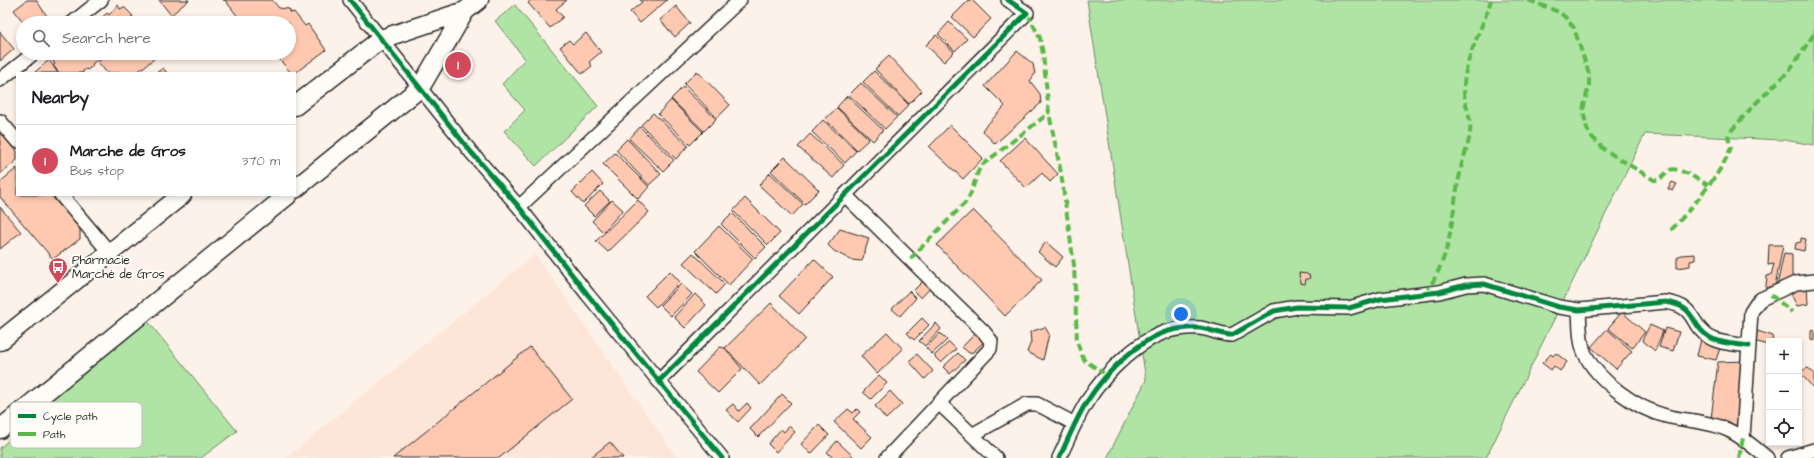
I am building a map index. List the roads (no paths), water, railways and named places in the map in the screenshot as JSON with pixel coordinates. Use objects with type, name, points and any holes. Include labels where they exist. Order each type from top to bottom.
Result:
[{"type":"street","points":[[81,16],[101,0]]},
{"type":"street","points":[[350,0],[420,88],[519,207],[588,295],[660,380],[722,458]]},
{"type":"street","points":[[519,207],[740,0]]},
{"type":"street","points":[[660,380],[1027,13],[1008,0]]},
{"type":"street","points":[[296,105],[381,39],[472,5]]},
{"type":"street","points":[[296,188],[420,88],[472,5]]},
{"type":"street","points":[[0,80],[25,60]]},
{"type":"street","points":[[0,121],[16,140]]},
{"type":"street","points":[[845,195],[984,332],[991,341],[990,350],[887,458]]},
{"type":"street","points":[[62,196],[109,252]]},
{"type":"street","points":[[0,341],[109,252],[181,196]]},
{"type":"street","points":[[33,402],[287,196]]},
{"type":"street","points":[[1743,438],[1751,312],[1757,302],[1761,299],[1796,283],[1814,281]]},
{"type":"street","points":[[1059,458],[1087,402],[1123,358],[1141,344],[1164,331],[1180,328],[1204,328],[1225,335],[1232,335],[1274,311],[1297,307],[1350,308],[1380,299],[1439,292],[1466,285],[1484,284],[1559,306],[1579,310],[1665,302],[1672,303],[1690,312],[1700,328],[1710,338],[1717,341],[1749,346]]},
{"type":"street","points":[[1579,310],[1580,336],[1585,353],[1599,374],[1626,397],[1665,416],[1727,429],[1743,438],[1768,458]]},
{"type":"street","points":[[939,404],[996,458]]},
{"type":"street","points":[[972,435],[1027,404],[1037,404],[1075,424]]},
{"type":"street","points":[[0,429],[10,421]]},
{"type":"street","points":[[1788,458],[1814,450]]},
{"type":"place","name":"Marche de Gros","points":[[458,65]]},
{"type":"place","name":"Pharmacie Marché de Gros","points":[[58,284]]}]
